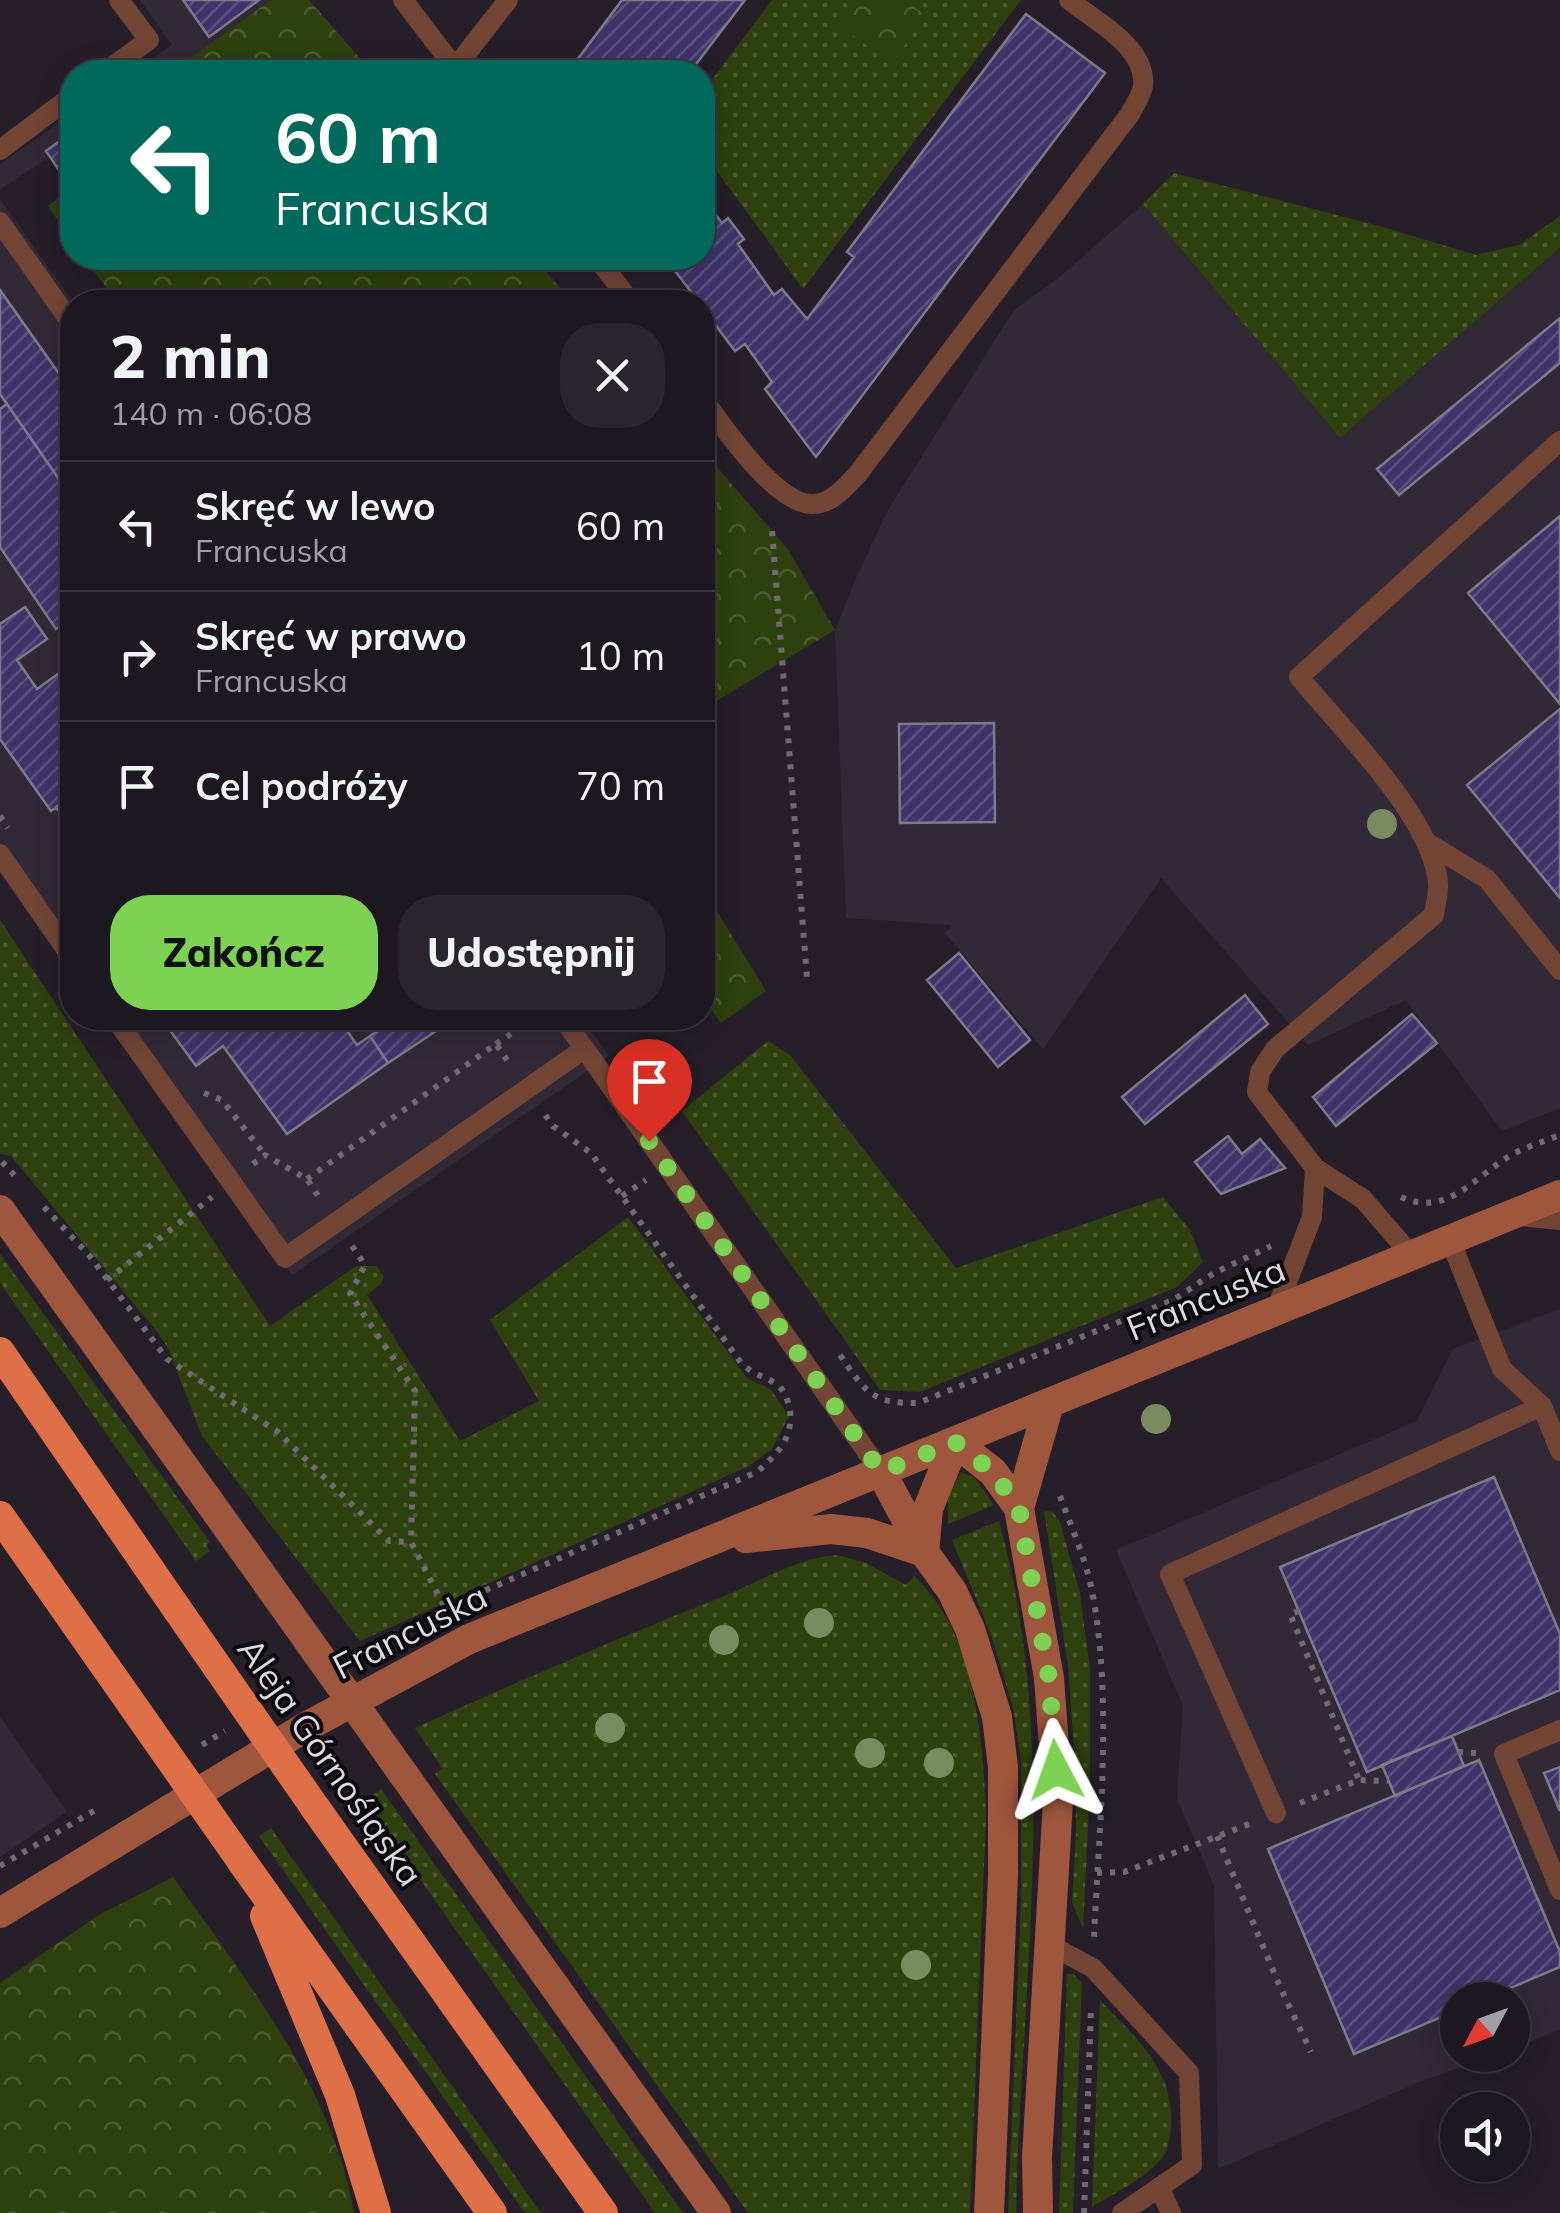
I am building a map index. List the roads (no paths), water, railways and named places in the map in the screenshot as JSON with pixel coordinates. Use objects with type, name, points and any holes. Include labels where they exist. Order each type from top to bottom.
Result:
[{"type":"highway","name":"Aleja Górnośląska","points":[[0,1352],[316,1809],[603,2213]]},
{"type":"highway","points":[[0,1516],[492,2213]]},
{"type":"highway","points":[[243,1863],[340,2094],[376,2213]]},
{"type":"street","name":"Francuska","points":[[0,1913],[304,1728],[469,1638],[1560,1195]]},
{"type":"street","points":[[0,1210],[716,2213]]},
{"type":"street","points":[[1019,1508],[1049,1404]]},
{"type":"street","points":[[924,1552],[928,1509],[955,1442],[993,1472],[1019,1508],[1049,1678],[1058,1801],[1048,1944],[1038,2213]]},
{"type":"street","points":[[881,1472],[924,1552],[952,1590],[970,1629],[997,1717],[1003,1767],[1003,1875],[989,2213]]},
{"type":"street","points":[[713,1541],[831,1529],[867,1532],[924,1552]]},
{"type":"lane","points":[[120,0],[149,40],[122,60]]},
{"type":"lane","points":[[403,0],[448,60]]},
{"type":"lane","points":[[463,60],[508,0]]},
{"type":"lane","points":[[715,415],[786,495],[811,504],[835,498],[857,476],[1130,114],[1143,88],[1140,63],[1128,47],[1069,0]]},
{"type":"lane","points":[[0,150],[60,105]]},
{"type":"lane","points":[[0,222],[60,307]]},
{"type":"lane","points":[[606,270],[622,290]]},
{"type":"lane","points":[[1412,1256],[1363,1199],[1314,1168],[1256,1092],[1260,1072],[1275,1049],[1434,914],[1438,883],[1426,842],[1403,802],[1299,677],[1560,440]]},
{"type":"lane","points":[[1426,842],[1487,879],[1560,970]]},
{"type":"lane","points":[[0,854],[60,941]]},
{"type":"lane","points":[[122,1030],[285,1258],[584,1049]]},
{"type":"lane","points":[[571,1030],[881,1472]]},
{"type":"lane","points":[[1276,1311],[1312,1216],[1314,1168]]},
{"type":"lane","points":[[1511,1215],[1560,1220]]},
{"type":"lane","points":[[1450,1240],[1502,1369],[1542,1406],[1560,1451]]},
{"type":"lane","points":[[1276,1813],[1170,1574],[1542,1406]]},
{"type":"lane","points":[[1560,1730],[1504,1754],[1560,1890]]},
{"type":"lane","points":[[1048,1944],[1093,1968],[1189,2073],[1192,2164],[1122,2213]]},
{"type":"lane","points":[[1159,2187],[1171,2213]]}]
